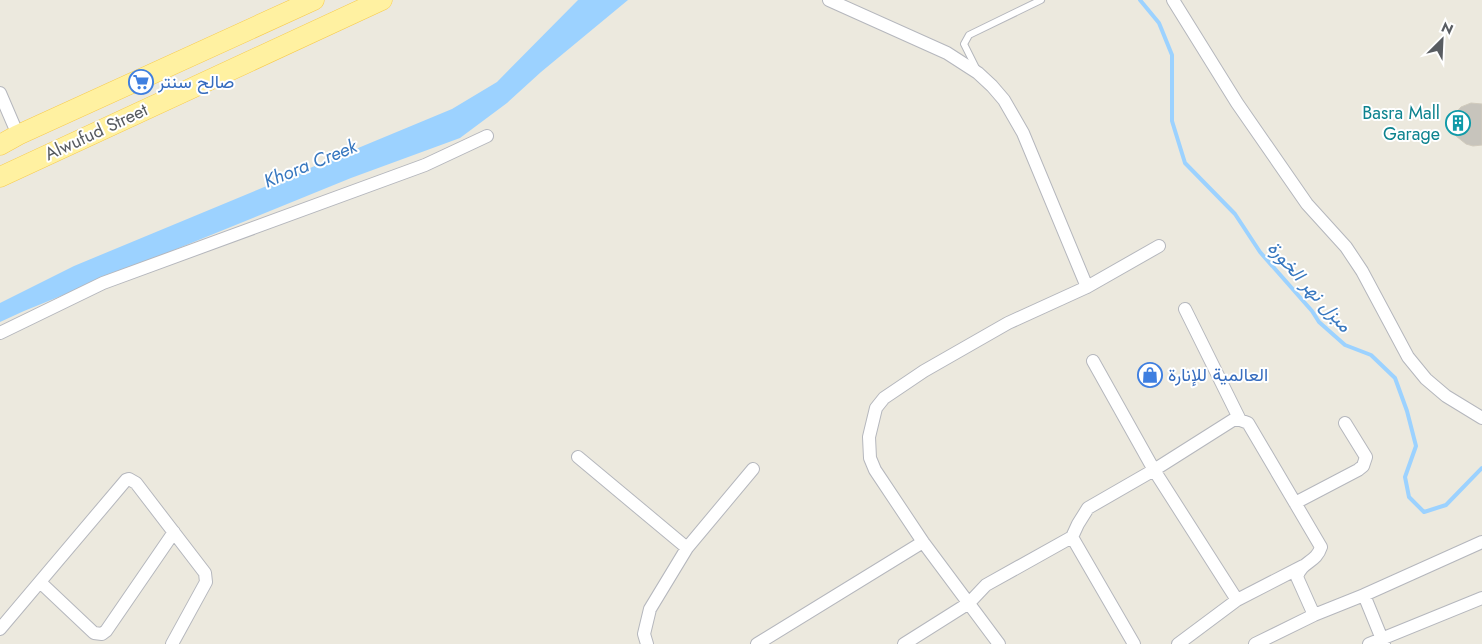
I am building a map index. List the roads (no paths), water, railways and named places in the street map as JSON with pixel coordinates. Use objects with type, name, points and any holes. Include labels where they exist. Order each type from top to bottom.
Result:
[{"type":"main road","name":"Alwufud Street","points":[[0,145],[291,5],[314,0]]},
{"type":"main road","name":"Alwufud Street","points":[[0,177],[382,0]]},
{"type":"street","points":[[829,0],[947,53],[978,73],[1004,100],[1023,133],[1087,287]]},
{"type":"street","points":[[1173,0],[1237,103],[1307,204],[1346,247],[1362,271],[1408,357],[1426,379],[1446,396],[1482,418]]},
{"type":"street","points":[[0,93],[18,135]]},
{"type":"street","points":[[0,333],[103,283],[425,165],[488,136]]},
{"type":"street","points":[[999,644],[874,470],[870,458],[869,438],[876,408],[884,398],[924,371],[1008,322],[1087,287],[1159,246]]},
{"type":"street","points":[[1185,309],[1240,420]]},
{"type":"street","points":[[1094,361],[1154,470],[1236,600]]},
{"type":"street","points":[[904,644],[969,603],[986,585],[1072,537],[1088,508],[1154,470],[1233,420],[1240,420],[1248,423],[1321,548],[1314,559],[1236,600],[1178,644]]},
{"type":"street","points":[[1295,503],[1358,470],[1366,462],[1366,457],[1345,423]]},
{"type":"street","points":[[578,457],[687,548]]},
{"type":"street","points":[[647,644],[644,634],[650,608],[687,548],[753,469]]},
{"type":"street","points":[[0,629],[126,480],[129,479],[136,482],[205,573],[206,582],[172,644]]},
{"type":"street","points":[[40,582],[94,632],[102,634],[106,631],[174,532]]},
{"type":"street","points":[[1072,537],[1134,644]]},
{"type":"street","points":[[757,644],[924,542]]},
{"type":"street","points":[[1255,644],[1314,615],[1364,595],[1482,542]]},
{"type":"street","points":[[1303,566],[1297,577],[1314,615]]},
{"type":"street","points":[[1364,595],[1383,641]]},
{"type":"street","points":[[1369,644],[1383,641],[1482,598]]},
{"type":"lane","points":[[978,73],[964,44],[969,35],[1041,0]]},
{"type":"water","name":"Khora Creek","points":[[578,0],[628,0],[541,72],[507,103],[460,138],[351,178],[0,322],[0,303],[74,266],[452,109],[497,82]]},
{"type":"waterway","name":"مبزل نهر الخورة","points":[[1140,0],[1159,23],[1172,55],[1172,121],[1185,163],[1235,214],[1260,252],[1312,311],[1319,322],[1345,345],[1371,355],[1395,378],[1407,411],[1416,446],[1405,477],[1409,497],[1424,512],[1446,505],[1482,468]]},
{"type":"place","name":"صالح سنتر","points":[[141,82]]},
{"type":"place","name":"Basra Mall Garage","points":[[1458,123]]},
{"type":"place","name":"العالمية للإنارة","points":[[1150,375]]}]
